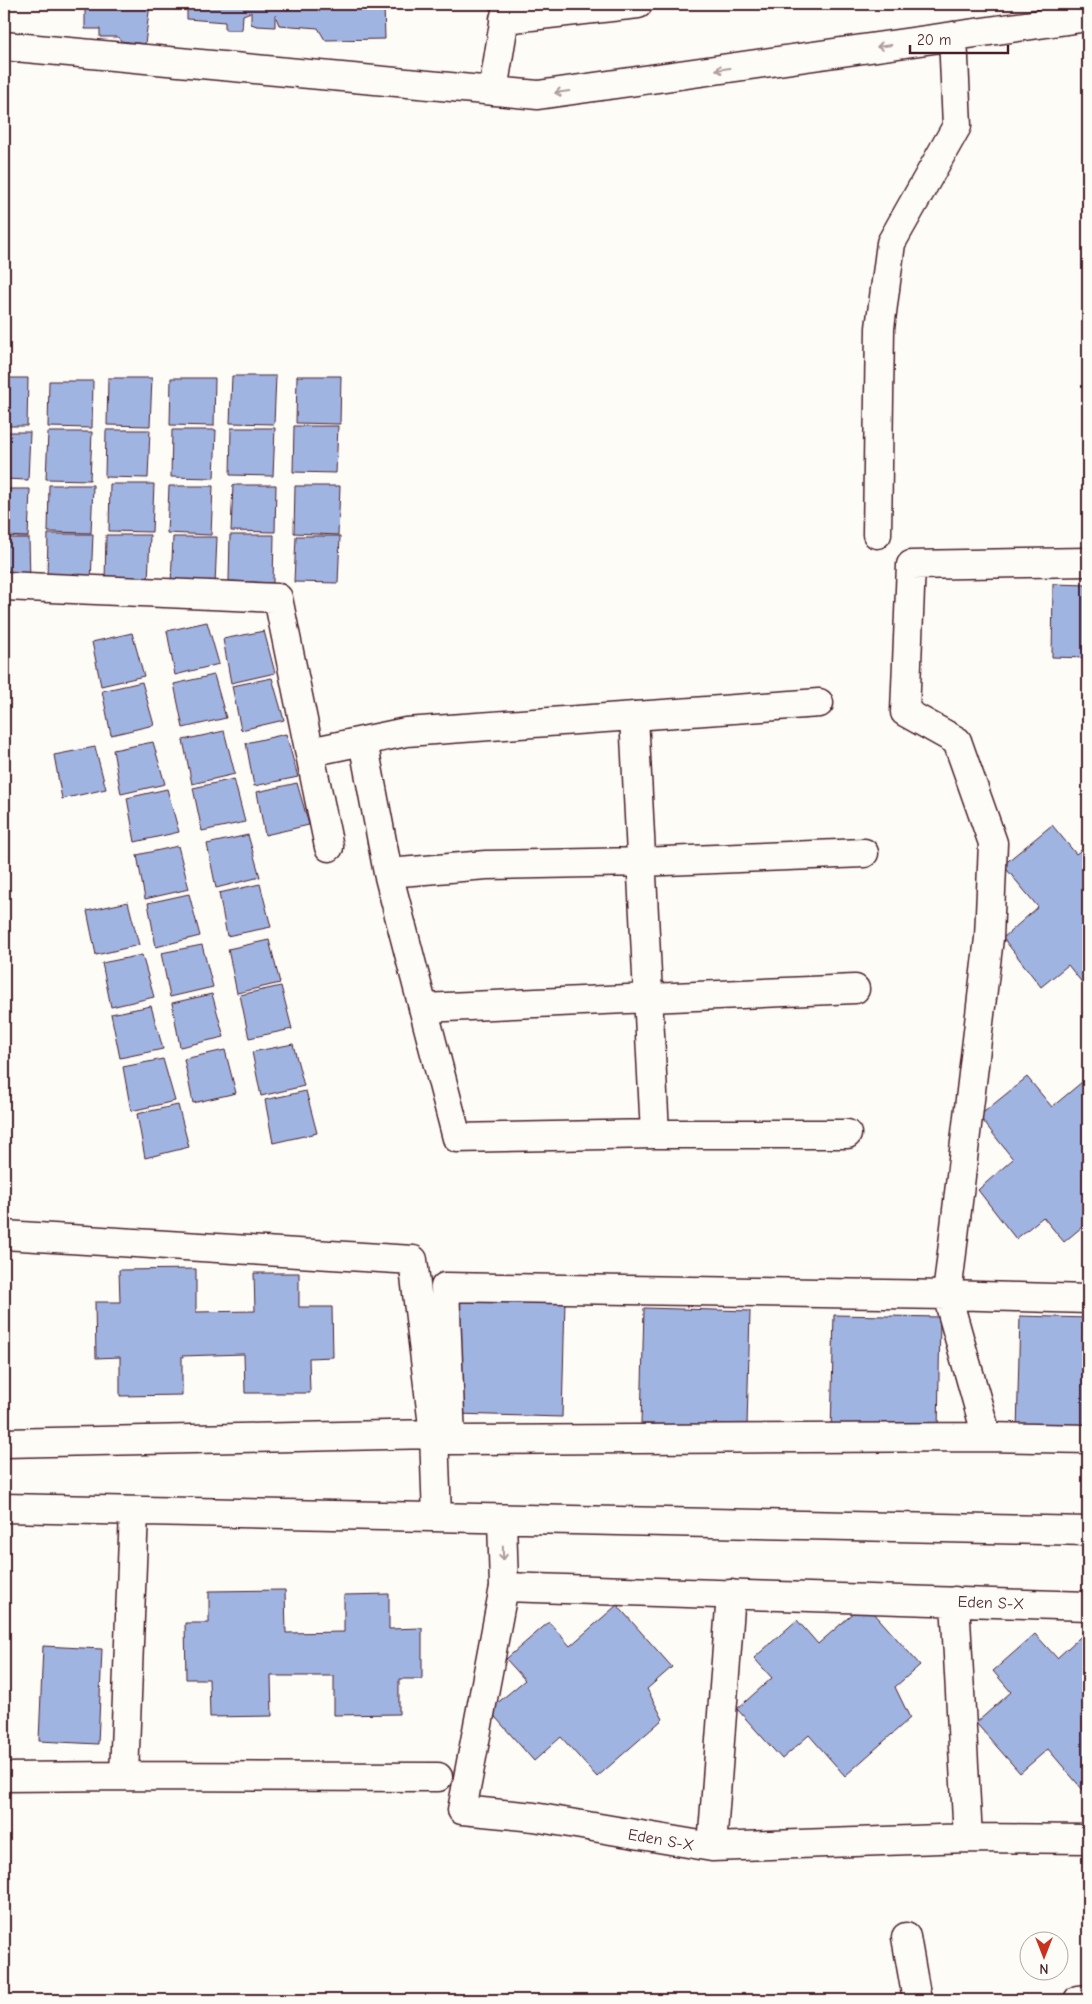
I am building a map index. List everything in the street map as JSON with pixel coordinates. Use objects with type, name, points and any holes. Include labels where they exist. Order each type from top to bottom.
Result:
[{"type":"street","points":[[493,91],[506,12],[638,4]]},
{"type":"street","points":[[4,46],[538,95],[1088,17]]},
{"type":"street","points":[[878,534],[880,328],[891,243],[957,126],[953,36]]},
{"type":"street","points":[[987,1437],[948,1295],[989,938],[993,843],[957,741],[905,712],[911,565],[1088,562]]},
{"type":"street","points":[[4,586],[278,598],[329,847]]},
{"type":"street","points":[[310,752],[406,732],[819,703]]},
{"type":"street","points":[[634,716],[655,1134]]},
{"type":"street","points":[[363,741],[388,873],[457,1138],[655,1134],[847,1134]]},
{"type":"street","points":[[388,873],[486,865],[641,862],[864,853]]},
{"type":"street","points":[[423,1008],[855,988]]},
{"type":"street","points":[[4,1235],[413,1260],[434,1434],[437,1517]]},
{"type":"street","points":[[1088,1299],[445,1287],[451,1440],[987,1437],[1088,1439]]},
{"type":"street","points":[[4,1443],[434,1434]]},
{"type":"street","points":[[4,1508],[1088,1531]]},
{"type":"street","points":[[124,1776],[134,1511]]},
{"type":"street","name":"Eden S-X","points":[[502,1519],[504,1587],[462,1810],[534,1817],[712,1847],[968,1838],[1088,1839]]},
{"type":"street","name":"Eden S-X","points":[[504,1587],[1088,1606]]},
{"type":"street","points":[[712,1847],[730,1594]]},
{"type":"street","points":[[955,1601],[968,1838]]},
{"type":"street","points":[[4,1777],[438,1777]]},
{"type":"street","points":[[906,1937],[916,2000]]},
{"type":"street","points":[[1078,2000],[1088,1999]]},
{"type":"building","points":[[85,4],[150,4],[145,44],[121,41],[118,37],[100,37],[100,29],[85,29]]},
{"type":"building","points":[[187,4],[384,4],[385,39],[325,40],[318,28],[279,25],[275,15],[275,27],[251,24],[251,12],[243,15],[242,30],[225,30],[225,22],[187,19]]},
{"type":"building","points":[[232,376],[276,376],[274,424],[230,423]]},
{"type":"building","points":[[297,376],[341,376],[340,424],[296,423]]},
{"type":"building","points":[[4,378],[28,378],[27,426],[4,426]]},
{"type":"building","points":[[108,378],[152,378],[150,426],[107,425]]},
{"type":"building","points":[[171,378],[215,378],[214,426],[170,425]]},
{"type":"building","points":[[49,381],[93,381],[92,428],[48,427]]},
{"type":"building","points":[[294,426],[338,426],[336,473],[293,472]]},
{"type":"building","points":[[231,428],[275,428],[273,476],[230,475]]},
{"type":"building","points":[[106,430],[150,430],[148,478],[105,477]]},
{"type":"building","points":[[172,430],[216,430],[214,478],[171,477]]},
{"type":"building","points":[[4,432],[30,432],[28,480],[4,479]]},
{"type":"building","points":[[48,432],[92,432],[90,480],[46,479]]},
{"type":"building","points":[[110,484],[154,484],[152,532],[109,531]]},
{"type":"building","points":[[49,485],[93,485],[91,533],[48,532]]},
{"type":"building","points":[[233,485],[276,485],[275,532],[231,531]]},
{"type":"building","points":[[169,486],[213,486],[211,535],[167,533]]},
{"type":"building","points":[[295,486],[340,486],[338,535],[294,533]]},
{"type":"building","points":[[4,489],[30,489],[28,537],[4,536]]},
{"type":"building","points":[[48,534],[93,534],[91,582],[47,581]]},
{"type":"building","points":[[106,535],[150,535],[148,583],[105,582]]},
{"type":"building","points":[[230,535],[274,535],[273,583],[229,581]]},
{"type":"building","points":[[296,536],[340,536],[338,583],[294,582]]},
{"type":"building","points":[[173,537],[217,537],[215,585],[171,584]]},
{"type":"building","points":[[4,538],[29,538],[30,582],[4,581]]},
{"type":"building","points":[[1053,584],[1088,585],[1087,658],[1052,657]]},
{"type":"building","points":[[207,622],[219,664],[175,675],[167,631]]},
{"type":"building","points":[[264,631],[275,673],[231,683],[223,639]]},
{"type":"building","points":[[132,633],[144,676],[101,686],[92,642]]},
{"type":"building","points":[[214,675],[226,718],[183,728],[174,684]]},
{"type":"building","points":[[272,678],[284,720],[241,730],[232,686]]},
{"type":"building","points":[[142,682],[154,725],[111,735],[102,691]]},
{"type":"building","points":[[224,731],[235,774],[192,784],[183,740]]},
{"type":"building","points":[[286,734],[298,777],[254,786],[246,743]]},
{"type":"building","points":[[153,742],[165,784],[121,794],[113,750]]},
{"type":"building","points":[[95,747],[106,789],[62,799],[54,755]]},
{"type":"building","points":[[234,779],[245,822],[202,831],[193,788]]},
{"type":"building","points":[[297,783],[309,825],[265,835],[257,792]]},
{"type":"building","points":[[167,789],[179,832],[135,842],[127,798]]},
{"type":"building","points":[[1052,825],[1076,854],[1088,845],[1088,990],[1068,965],[1041,987],[1003,938],[1038,907],[1003,865]]},
{"type":"building","points":[[248,835],[260,877],[216,888],[207,844]]},
{"type":"building","points":[[178,846],[189,889],[145,899],[137,855]]},
{"type":"building","points":[[260,884],[271,927],[227,936],[219,893]]},
{"type":"building","points":[[189,894],[200,936],[156,947],[148,903]]},
{"type":"building","points":[[128,902],[139,945],[96,955],[87,911]]},
{"type":"building","points":[[269,940],[280,983],[237,993],[228,949]]},
{"type":"building","points":[[202,945],[213,987],[170,997],[161,953]]},
{"type":"building","points":[[142,955],[154,997],[111,1007],[102,963]]},
{"type":"building","points":[[281,986],[292,1029],[249,1038],[240,995]]},
{"type":"building","points":[[212,994],[224,1037],[180,1047],[172,1003]]},
{"type":"building","points":[[151,1006],[163,1049],[120,1058],[111,1014]]},
{"type":"building","points":[[293,1044],[304,1086],[261,1096],[252,1052]]},
{"type":"building","points":[[225,1050],[236,1093],[193,1103],[184,1059]]},
{"type":"building","points":[[163,1059],[175,1101],[131,1111],[123,1067]]},
{"type":"building","points":[[1027,1077],[1052,1107],[1088,1077],[1088,1222],[1064,1242],[1043,1217],[1016,1239],[978,1190],[1013,1159],[979,1116]]},
{"type":"building","points":[[306,1091],[317,1133],[273,1143],[265,1100]]},
{"type":"building","points":[[178,1105],[189,1147],[145,1158],[137,1114]]},
{"type":"building","points":[[196,1269],[196,1312],[255,1311],[254,1273],[299,1273],[299,1307],[332,1307],[333,1357],[309,1358],[310,1393],[245,1393],[244,1354],[182,1356],[182,1395],[120,1396],[120,1357],[96,1358],[95,1302],[120,1302],[119,1270]]},
{"type":"building","points":[[458,1299],[565,1301],[562,1417],[456,1414]]},
{"type":"building","points":[[644,1308],[750,1311],[747,1426],[641,1424]]},
{"type":"building","points":[[834,1315],[940,1317],[938,1432],[831,1430]]},
{"type":"building","points":[[1020,1316],[1088,1318],[1088,1434],[1017,1432]]},
{"type":"building","points":[[285,1590],[286,1633],[344,1632],[344,1595],[389,1594],[389,1629],[422,1628],[422,1679],[399,1679],[399,1714],[334,1715],[334,1676],[271,1676],[272,1716],[210,1717],[209,1679],[186,1679],[185,1623],[209,1623],[209,1591]]},
{"type":"building","points":[[865,1603],[920,1665],[895,1687],[910,1718],[845,1776],[809,1735],[782,1759],[737,1709],[772,1678],[754,1658],[797,1620],[818,1644]]},
{"type":"building","points":[[617,1605],[672,1667],[647,1689],[663,1719],[597,1777],[561,1737],[534,1761],[489,1710],[525,1680],[506,1659],[549,1622],[570,1646]]},
{"type":"building","points":[[1088,1630],[1088,1785],[1083,1790],[1048,1749],[1020,1773],[976,1723],[1011,1692],[993,1671],[1035,1634],[1057,1658]]},
{"type":"building","points":[[43,1646],[102,1649],[98,1744],[39,1741]]}]
